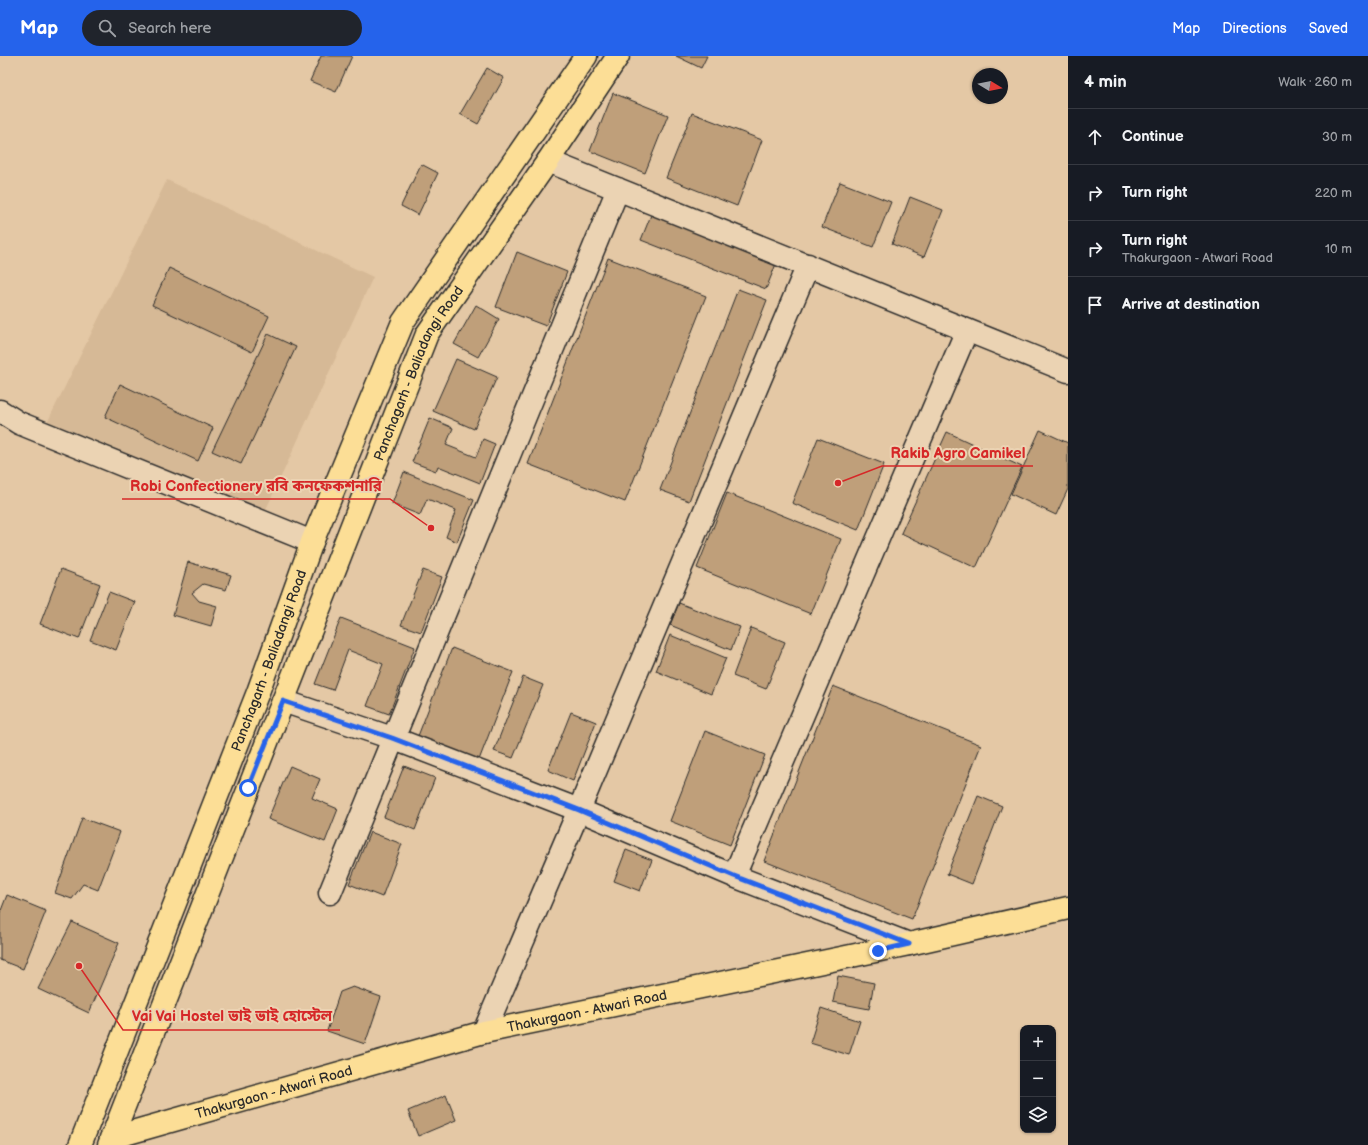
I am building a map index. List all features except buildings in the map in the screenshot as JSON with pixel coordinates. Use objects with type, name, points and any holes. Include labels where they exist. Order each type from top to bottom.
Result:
[{"type":"main road","name":"Panchagarh - Baliadangi Road","points":[[80,1145],[258,692],[312,542],[403,322],[586,56]]},
{"type":"main road","name":"Panchagarh - Baliadangi Road","points":[[110,1141],[427,334],[548,161],[618,56]]},
{"type":"main road","name":"Thakurgaon - Atwari Road","points":[[110,1141],[484,1032],[909,944],[1068,908]]},
{"type":"street","points":[[548,161],[1068,371]]},
{"type":"street","points":[[330,893],[392,738],[618,189]]},
{"type":"street","points":[[484,1032],[808,265]]},
{"type":"street","points":[[734,876],[967,330]]},
{"type":"street","points":[[0,412],[19,423],[312,542]]},
{"type":"street","points":[[283,701],[392,738],[579,810],[734,876],[909,944]]},
{"type":"shaded area","points":[[167,180],[373,277],[262,518],[44,429]]},
{"type":"place","name":"Rakib Agro Camikel","points":[[838,483]]},
{"type":"place","name":"Robi Confectionery রবি কনফেকশনারি","points":[[431,528]]},
{"type":"place","name":"Vai Vai Hostel ভাই ভাই হোস্টেল","points":[[79,966]]},
{"type":"route","points":[[248,788],[283,701],[392,738],[579,810],[734,876],[909,944],[878,951]]}]
